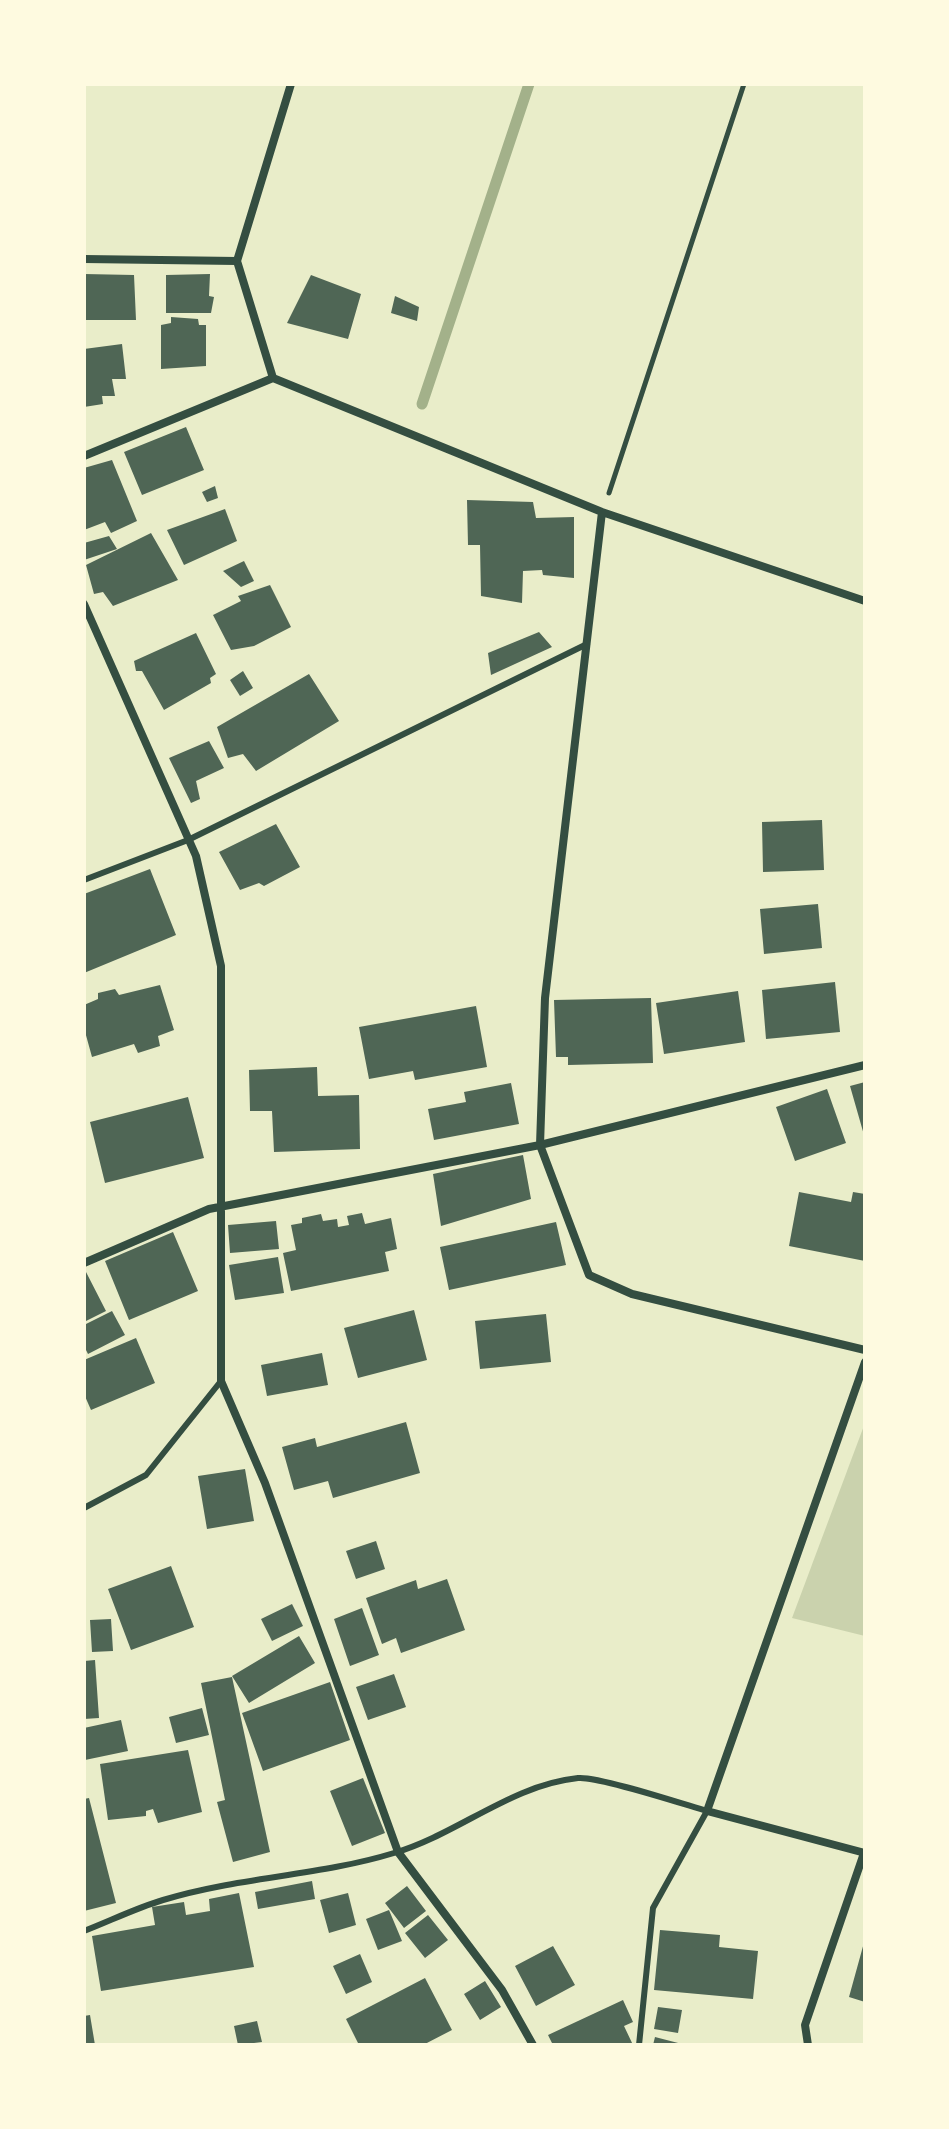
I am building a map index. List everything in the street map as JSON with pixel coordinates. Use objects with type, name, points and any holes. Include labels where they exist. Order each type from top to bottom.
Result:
[{"type":"street","points":[[273,378],[237,261],[291,84]]},
{"type":"street","points":[[84,259],[237,261]]},
{"type":"street","points":[[84,456],[273,378],[602,512],[865,601]]},
{"type":"street","points":[[602,512],[545,998],[540,1145],[589,1275],[632,1294],[865,1350]]},
{"type":"street","points":[[84,604],[196,856],[221,966],[221,1381],[265,1483],[398,1852],[502,1990],[533,2045]]},
{"type":"street","points":[[84,1263],[221,1206],[540,1145],[865,1065]]},
{"type":"street","points":[[808,2045],[805,2025],[865,1853],[707,1811],[865,1362]]},
{"type":"lane","points":[[84,880],[188,840],[589,643]]},
{"type":"lane","points":[[84,1508],[146,1475],[221,1381]]},
{"type":"lane","points":[[84,1931],[163,1900],[255,1880],[348,1866],[398,1852],[451,1831],[528,1790],[581,1777],[707,1811],[653,1908],[639,2045]]},
{"type":"path","points":[[602,512],[744,84]]},
{"type":"green space","points":[[865,1423],[865,1636],[792,1618]]},
{"type":"building","points":[[84,274],[134,275],[136,320],[84,320]]},
{"type":"building","points":[[210,274],[209,296],[214,297],[211,313],[166,313],[166,275]]},
{"type":"building","points":[[311,275],[361,294],[348,339],[287,323]]},
{"type":"building","points":[[395,296],[419,307],[417,321],[391,313]]},
{"type":"building","points":[[171,317],[198,319],[199,325],[206,325],[206,366],[161,369],[161,325],[171,323]]},
{"type":"building","points":[[122,344],[126,379],[112,379],[115,396],[102,396],[103,404],[84,407],[84,349]]},
{"type":"building","points":[[186,427],[204,470],[142,495],[124,452]]},
{"type":"building","points":[[112,460],[137,521],[111,533],[105,522],[84,530],[84,468]]},
{"type":"building","points":[[215,486],[218,498],[207,502],[202,492]]},
{"type":"building","points":[[467,500],[533,502],[536,518],[574,517],[574,578],[543,575],[542,570],[523,571],[522,603],[481,596],[480,545],[468,545]]},
{"type":"building","points":[[225,509],[237,541],[184,565],[167,530]]},
{"type":"building","points":[[151,533],[178,580],[113,606],[103,592],[94,594],[86,565]]},
{"type":"building","points":[[109,536],[117,549],[84,560],[84,543]]},
{"type":"building","points":[[244,561],[254,581],[241,587],[223,571]]},
{"type":"building","points":[[270,585],[291,627],[254,646],[231,650],[213,615],[241,601],[238,596]]},
{"type":"building","points":[[539,632],[552,647],[491,675],[488,653]]},
{"type":"building","points":[[196,633],[216,674],[210,678],[211,683],[164,710],[142,671],[136,671],[134,661]]},
{"type":"building","points":[[243,671],[253,688],[240,696],[230,680]]},
{"type":"building","points":[[309,674],[339,721],[256,771],[243,754],[228,758],[217,727]]},
{"type":"building","points":[[209,741],[224,768],[196,781],[200,799],[191,803],[169,758]]},
{"type":"building","points":[[822,820],[824,870],[763,872],[762,822]]},
{"type":"building","points":[[276,824],[300,867],[264,886],[259,883],[240,890],[219,852]]},
{"type":"building","points":[[150,869],[176,935],[84,973],[84,894]]},
{"type":"building","points":[[818,904],[822,948],[764,954],[760,909]]},
{"type":"building","points":[[835,982],[840,1032],[766,1039],[762,990]]},
{"type":"building","points":[[160,985],[174,1030],[158,1036],[160,1046],[138,1053],[134,1044],[92,1057],[84,1028],[84,1005],[98,999],[98,993],[115,989],[119,995]]},
{"type":"building","points":[[738,991],[745,1042],[664,1054],[656,1003]]},
{"type":"building","points":[[651,998],[653,1063],[568,1065],[568,1057],[556,1057],[554,1000]]},
{"type":"building","points":[[476,1006],[487,1067],[415,1080],[413,1071],[369,1079],[359,1027]]},
{"type":"building","points":[[317,1067],[318,1096],[359,1095],[360,1149],[274,1152],[272,1111],[250,1111],[249,1070]]},
{"type":"building","points":[[865,1082],[865,1134],[864,1135],[850,1086]]},
{"type":"building","points":[[511,1083],[519,1124],[434,1140],[428,1109],[466,1102],[464,1092]]},
{"type":"building","points":[[827,1089],[846,1143],[795,1161],[776,1107]]},
{"type":"building","points":[[188,1097],[204,1158],[105,1183],[90,1122]]},
{"type":"building","points":[[523,1155],[531,1199],[441,1226],[433,1174]]},
{"type":"building","points":[[799,1192],[851,1202],[853,1192],[865,1194],[865,1261],[789,1246]]},
{"type":"building","points":[[362,1213],[365,1224],[391,1218],[397,1249],[385,1252],[389,1271],[291,1291],[283,1253],[296,1250],[291,1225],[302,1223],[302,1218],[321,1214],[323,1221],[337,1219],[338,1227],[349,1225],[347,1216]]},
{"type":"building","points":[[276,1221],[279,1249],[230,1253],[228,1225]]},
{"type":"building","points":[[556,1222],[566,1265],[449,1290],[440,1247]]},
{"type":"building","points":[[173,1232],[198,1291],[129,1320],[105,1261]]},
{"type":"building","points":[[278,1257],[284,1293],[235,1300],[229,1265]]},
{"type":"building","points":[[84,1273],[106,1311],[84,1322]]},
{"type":"building","points":[[414,1310],[427,1360],[358,1378],[344,1328]]},
{"type":"building","points":[[112,1311],[125,1335],[88,1354],[84,1346],[84,1325]]},
{"type":"building","points":[[546,1314],[551,1362],[480,1369],[475,1321]]},
{"type":"building","points":[[136,1338],[155,1383],[91,1410],[84,1394],[84,1360]]},
{"type":"building","points":[[322,1353],[328,1385],[267,1396],[261,1365]]},
{"type":"building","points":[[406,1422],[420,1473],[333,1498],[328,1481],[294,1490],[282,1447],[315,1438],[317,1447]]},
{"type":"building","points":[[245,1469],[254,1521],[207,1529],[198,1476]]},
{"type":"building","points":[[376,1541],[385,1569],[356,1579],[346,1551]]},
{"type":"building","points":[[171,1566],[194,1627],[131,1650],[108,1589]]},
{"type":"building","points":[[447,1579],[465,1630],[401,1653],[396,1638],[382,1644],[366,1598],[416,1580],[418,1589]]},
{"type":"building","points":[[292,1604],[303,1626],[272,1641],[261,1619]]},
{"type":"building","points":[[362,1608],[379,1655],[350,1666],[334,1619]]},
{"type":"building","points":[[111,1619],[113,1651],[92,1652],[90,1620]]},
{"type":"building","points":[[299,1636],[315,1663],[249,1703],[232,1676]]},
{"type":"building","points":[[95,1660],[99,1718],[84,1719],[84,1661]]},
{"type":"building","points":[[394,1674],[406,1707],[368,1720],[356,1687]]},
{"type":"building","points":[[232,1677],[270,1852],[233,1862],[217,1802],[225,1800],[201,1683]]},
{"type":"building","points":[[330,1682],[350,1740],[263,1771],[242,1713]]},
{"type":"building","points":[[202,1708],[209,1735],[176,1743],[169,1717]]},
{"type":"building","points":[[121,1720],[128,1751],[85,1760],[84,1728]]},
{"type":"building","points":[[188,1750],[202,1812],[158,1823],[153,1809],[146,1811],[146,1816],[108,1820],[100,1764]]},
{"type":"building","points":[[363,1778],[385,1833],[352,1846],[330,1791]]},
{"type":"building","points":[[89,1798],[116,1903],[84,1911],[84,1799]]},
{"type":"building","points":[[312,1881],[315,1899],[258,1909],[255,1892]]},
{"type":"building","points":[[407,1886],[426,1911],[404,1928],[385,1903]]},
{"type":"building","points":[[239,1893],[254,1967],[101,1991],[92,1936],[155,1925],[152,1907],[184,1902],[186,1915],[210,1911],[209,1899]]},
{"type":"building","points":[[348,1893],[356,1925],[329,1933],[320,1900]]},
{"type":"building","points":[[389,1910],[402,1941],[378,1950],[366,1919]]},
{"type":"building","points":[[428,1915],[448,1940],[425,1958],[405,1933]]},
{"type":"building","points":[[660,1930],[720,1935],[719,1947],[758,1951],[753,1999],[654,1990]]},
{"type":"building","points":[[865,1939],[865,2002],[849,1997]]},
{"type":"building","points":[[553,1946],[575,1985],[536,2006],[515,1966]]},
{"type":"building","points":[[360,1954],[372,1982],[346,1994],[333,1966]]},
{"type":"building","points":[[425,1978],[452,2030],[423,2045],[359,2045],[346,2019]]},
{"type":"building","points":[[485,1981],[501,2007],[480,2020],[464,1994]]},
{"type":"building","points":[[623,2000],[633,2022],[624,2026],[633,2045],[553,2045],[548,2035]]},
{"type":"building","points":[[658,2007],[682,2010],[678,2033],[654,2029]]},
{"type":"building","points":[[90,2015],[95,2045],[84,2045],[84,2016]]},
{"type":"building","points":[[257,2021],[262,2042],[238,2045],[234,2026]]},
{"type":"building","points":[[655,2037],[682,2044],[682,2045],[653,2045]]},
{"type":"waterway","points":[[422,404],[529,84]]}]
